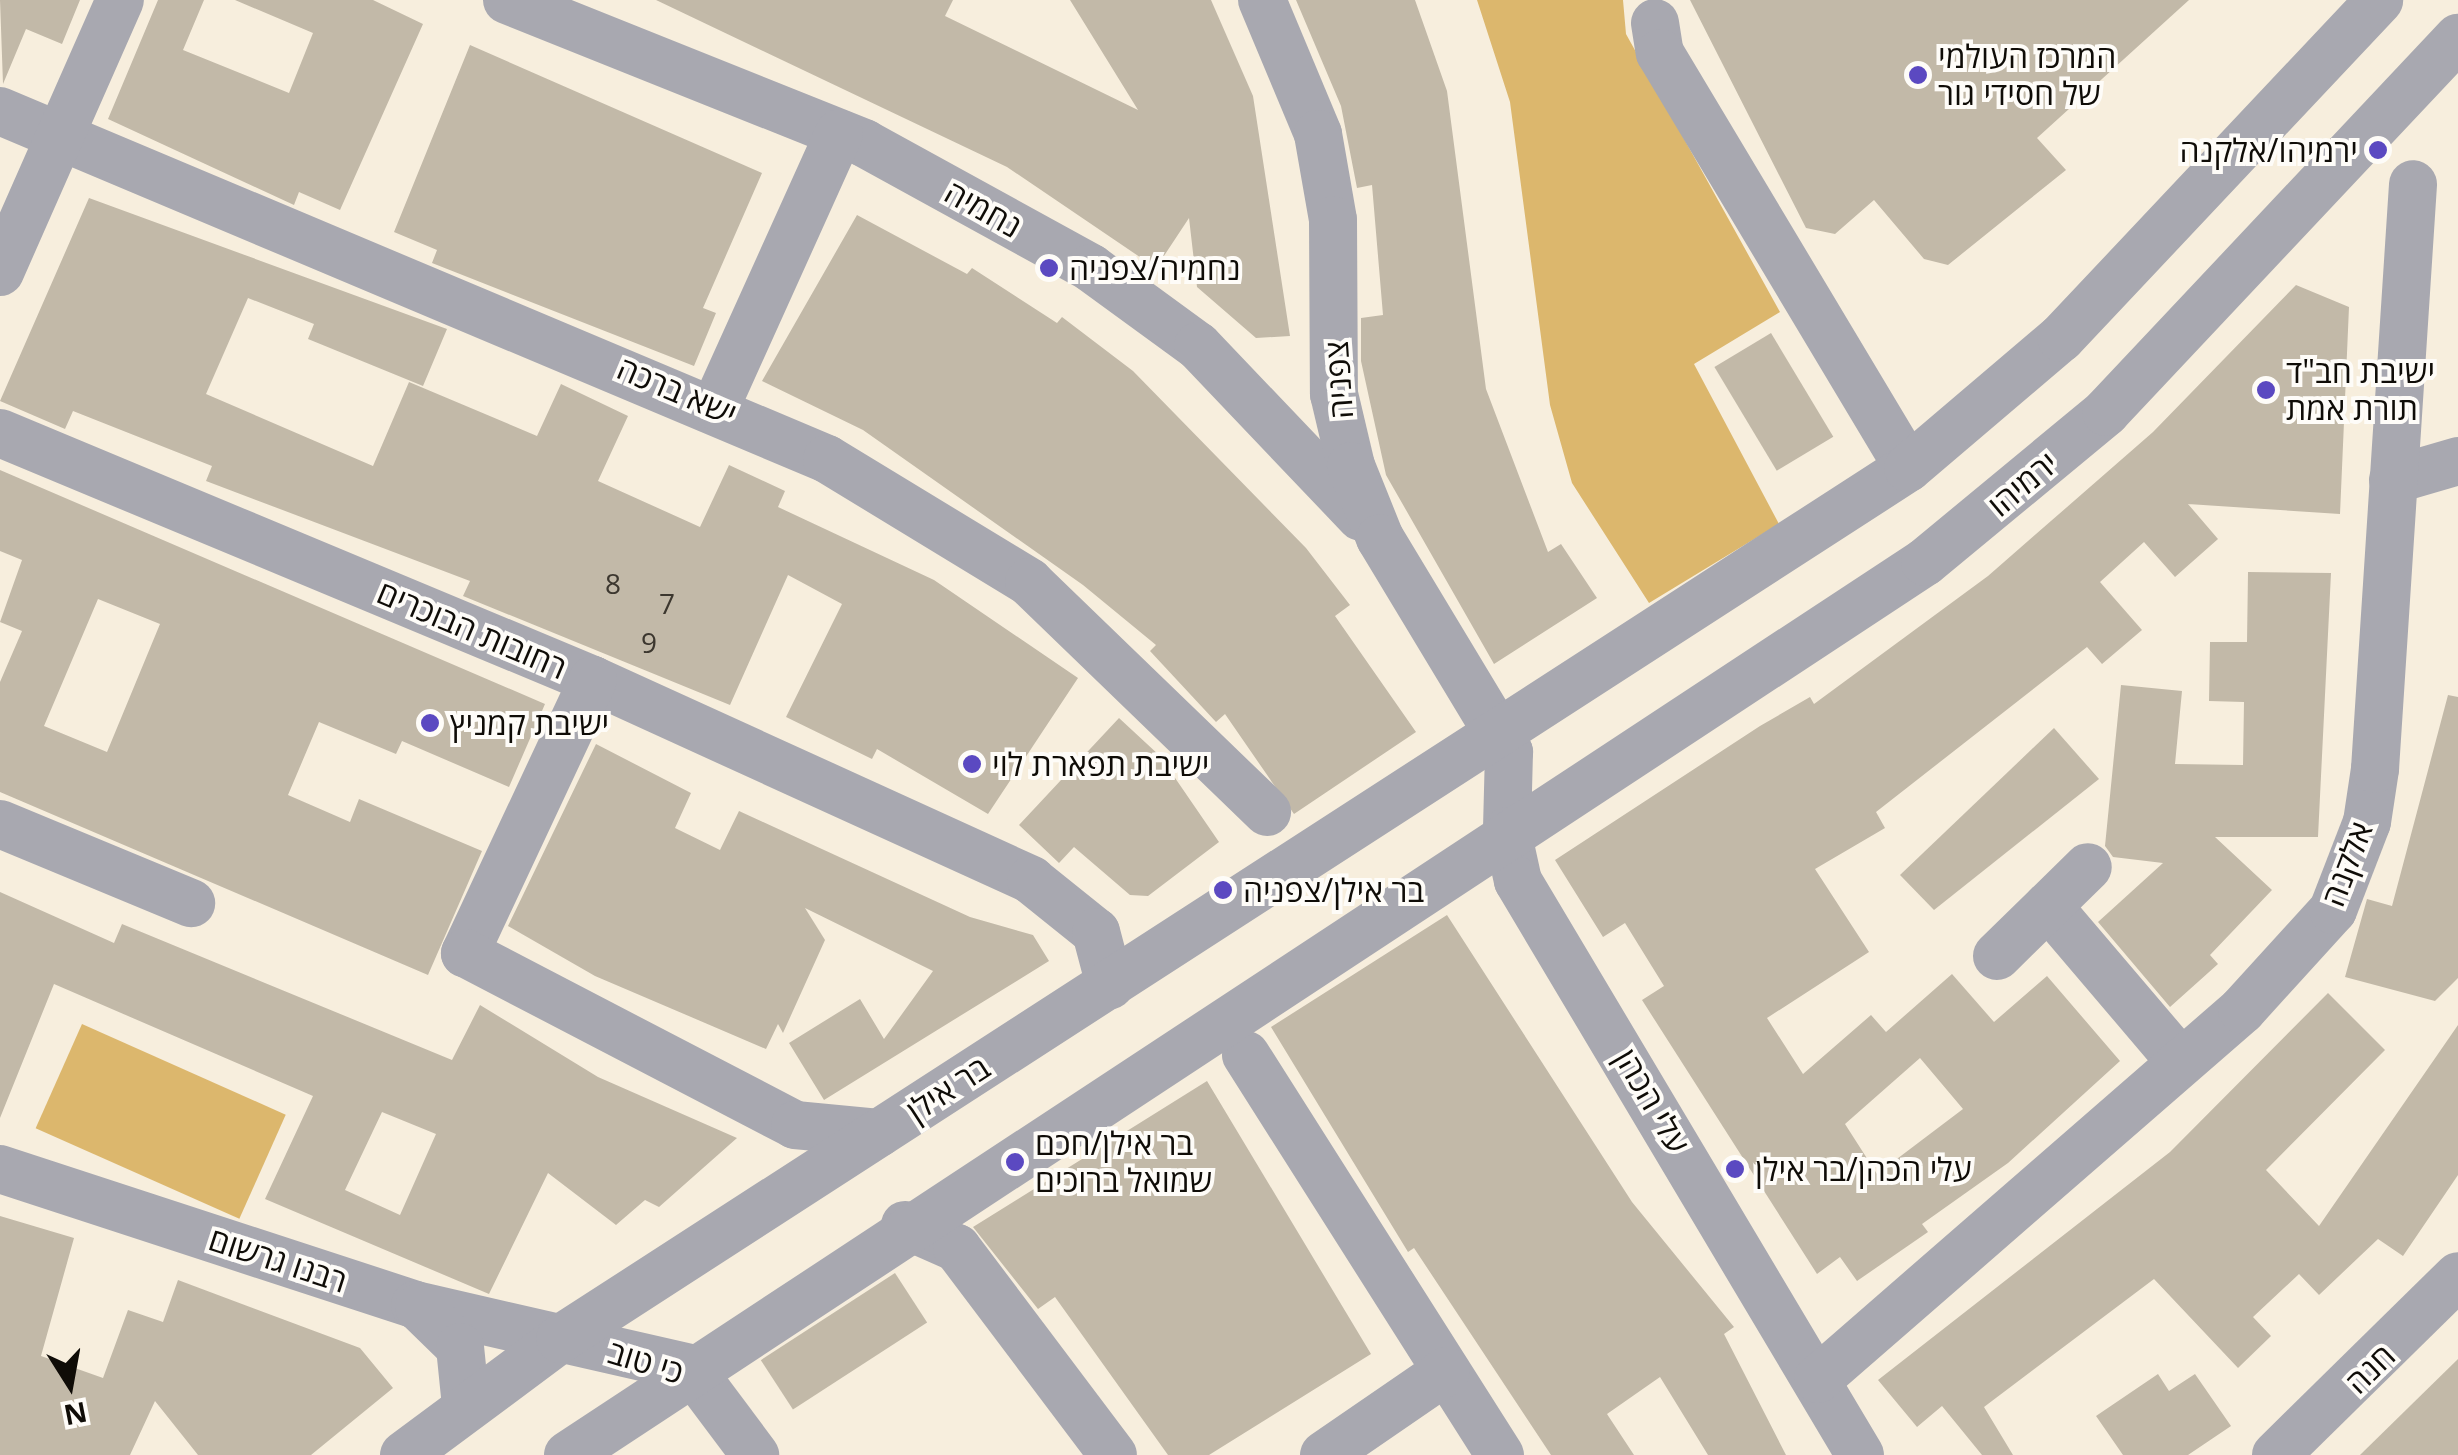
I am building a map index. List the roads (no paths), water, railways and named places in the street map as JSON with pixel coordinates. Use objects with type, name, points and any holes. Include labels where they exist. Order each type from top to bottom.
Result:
[{"type":"street","points":[[0,272],[120,0]]},
{"type":"street","name":"נחמיה","points":[[507,0],[839,133],[1107,278],[1198,346],[1272,419],[1380,538]]},
{"type":"street","name":"צפניה","points":[[1262,0],[1304,88],[1324,169],[1336,285],[1334,394],[1380,538],[1500,732]]},
{"type":"street","points":[[1500,732],[1908,468],[2061,338],[2379,0]]},
{"type":"street","points":[[1655,23],[1660,53],[1908,468]]},
{"type":"street","name":"ירמיהו","points":[[1507,831],[1825,629],[2000,504],[2106,412],[2458,38]]},
{"type":"street","name":"ישא ברכה","points":[[0,110],[716,406],[827,459],[1030,582],[1267,812]]},
{"type":"street","points":[[716,406],[839,133]]},
{"type":"street","name":"אלקנה","points":[[1818,1379],[2181,1062],[2299,952],[2354,863],[2375,769],[2413,184]]},
{"type":"street","points":[[1272,419],[1308,418],[1334,394]]},
{"type":"street","name":"רחובות הבוכרים","points":[[0,433],[593,680],[1031,880],[1096,932],[1110,985]]},
{"type":"street","points":[[2394,480],[2458,461]]},
{"type":"street","points":[[593,680],[465,953],[805,1130],[880,1133]]},
{"type":"street","name":"עלי הכהן","points":[[1500,732],[1514,773],[1507,831],[1526,896],[1860,1455]]},
{"type":"street","name":"בר אילן","points":[[404,1455],[560,1340],[1500,732]]},
{"type":"street","points":[[0,824],[191,903]]},
{"type":"street","points":[[568,1455],[690,1368],[905,1225],[1507,831]]},
{"type":"street","points":[[1997,956],[2088,867]]},
{"type":"street","points":[[2048,906],[2181,1062]]},
{"type":"street","points":[[1246,1055],[1500,1455]]},
{"type":"street","name":"רבנו גרשום","points":[[0,1169],[416,1306],[560,1340]]},
{"type":"street","points":[[905,1225],[957,1248],[1113,1455]]},
{"type":"street","name":"חנה","points":[[2276,1455],[2458,1276]]},
{"type":"street","points":[[416,1306],[460,1347],[466,1406]]},
{"type":"street","name":"כי טוב","points":[[560,1340],[690,1368],[755,1455]]},
{"type":"street","points":[[1324,1455],[1446,1371]]},
{"type":"place","name":"המרכז העולמי של חסידי גור","points":[[1918,75]]},
{"type":"place","name":"ירמיהו/אלקנה","points":[[2378,150]]},
{"type":"place","name":"נחמיה/צפניה","points":[[1049,268]]},
{"type":"place","name":"ישיבת חב\"ד תורת אמת","points":[[2266,390]]},
{"type":"place","name":"ישיבת קמניץ","points":[[430,723]]},
{"type":"place","name":"ישיבת תפארת לוי","points":[[972,764]]},
{"type":"place","name":"בר אילן/צפניה","points":[[1223,890]]},
{"type":"place","name":"בר אילן/חכם שמואל ברוכים","points":[[1015,1162]]},
{"type":"place","name":"עלי הכהן/בר אילן","points":[[1735,1169]]}]
